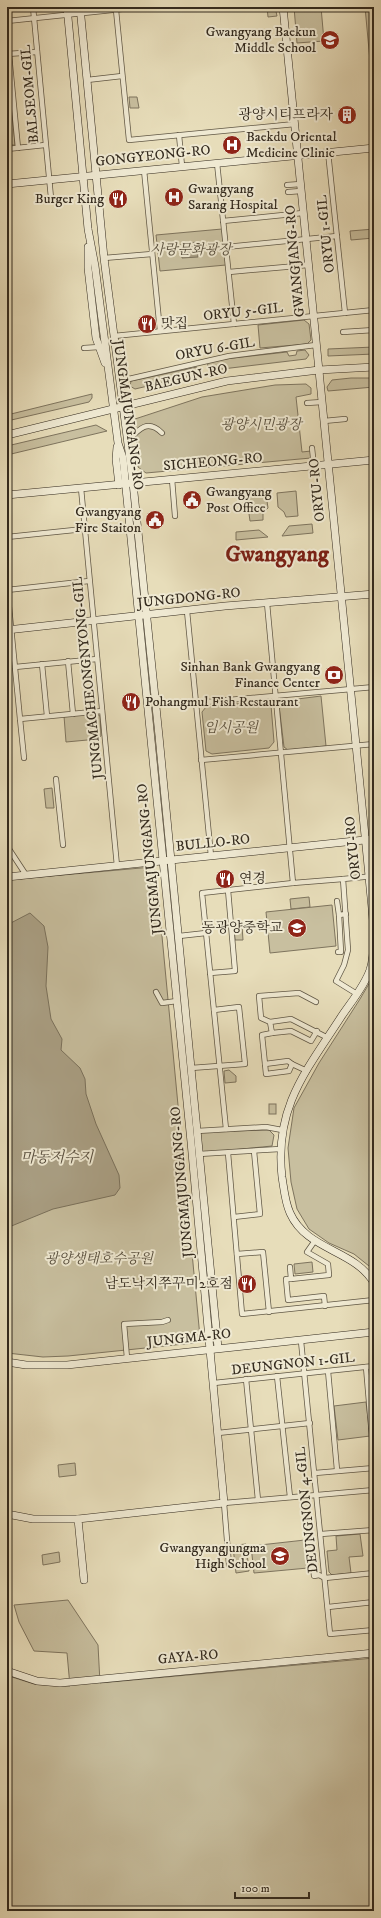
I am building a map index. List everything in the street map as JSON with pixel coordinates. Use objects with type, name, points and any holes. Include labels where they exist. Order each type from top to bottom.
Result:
[{"type":"street","name":"BALSEOM-GIL","points":[[32,7],[51,198]]},
{"type":"street","points":[[7,21],[34,18],[68,11],[116,10],[141,7]]},
{"type":"street","name":"GWANGJANG-RO","points":[[283,7],[318,370]]},
{"type":"street","name":"JUNGMAJUNGANG-RO","points":[[80,10],[104,258],[120,380],[126,443],[126,484]]},
{"type":"street","points":[[116,10],[130,140],[295,124]]},
{"type":"street","name":"JUNGMAJUNGANG-RO","points":[[68,11],[88,229],[95,266],[118,443],[123,458],[172,860],[199,1154],[214,1349],[214,1383],[224,1503]]},
{"type":"street","points":[[18,148],[8,54],[37,52]]},
{"type":"street","points":[[87,80],[122,76]]},
{"type":"street","points":[[179,135],[182,166]]},
{"type":"street","points":[[7,149],[46,145]]},
{"type":"street","name":"GONGYEONG-RO","points":[[7,184],[374,148]]},
{"type":"street","name":"ORYU 1-GIL","points":[[328,152],[345,313]]},
{"type":"street","points":[[217,163],[234,324]]},
{"type":"street","points":[[144,170],[160,331]]},
{"type":"street","points":[[288,185],[301,187]]},
{"type":"street","points":[[288,192],[301,187]]},
{"type":"street","points":[[223,222],[304,213]]},
{"type":"street","points":[[88,229],[88,268],[96,338],[110,376]]},
{"type":"street","points":[[226,246],[337,236]]},
{"type":"street","points":[[104,258],[152,254]]},
{"type":"street","points":[[229,272],[308,264]]},
{"type":"street","name":"ORYU 5-GIL","points":[[114,336],[374,310]]},
{"type":"street","points":[[343,332],[374,330]]},
{"type":"street","name":"ORYU 6-GIL","points":[[120,380],[222,357],[316,345]]},
{"type":"street","points":[[84,348],[99,347]]},
{"type":"street","name":"BAEGUN-RO","points":[[7,434],[227,382],[318,370],[374,367]]},
{"type":"street","name":"ORYU-RO","points":[[318,370],[365,840],[372,876],[374,956],[369,971],[357,994],[293,1095],[282,1130],[280,1149],[283,1184],[290,1213],[300,1230],[314,1242],[350,1260],[369,1274],[374,1283]]},
{"type":"street","points":[[307,404],[322,402]]},
{"type":"street","points":[[324,421],[345,419]]},
{"type":"street","points":[[126,443],[140,428],[149,426],[156,428],[162,433]]},
{"type":"street","points":[[312,448],[314,466]]},
{"type":"street","name":"SICHEONG-RO","points":[[7,495],[374,460]]},
{"type":"street","points":[[172,479],[176,516]]},
{"type":"street","name":"JUNGMACHEONGNYONG-GIL","points":[[81,488],[117,866]]},
{"type":"street","points":[[7,537],[84,529]]},
{"type":"street","points":[[7,589],[89,581]]},
{"type":"street","points":[[7,586],[9,629],[15,667],[24,758]]},
{"type":"street","name":"JUNGDONG-RO","points":[[9,629],[267,603],[374,594]]},
{"type":"street","points":[[267,603],[293,884]]},
{"type":"street","points":[[187,611],[211,856]]},
{"type":"street","name":"JUNGMAJUNGANG-RO","points":[[143,615],[163,861],[214,1349]]},
{"type":"street","points":[[15,667],[97,658]]},
{"type":"street","points":[[68,662],[73,714]]},
{"type":"street","points":[[42,664],[47,716]]},
{"type":"street","points":[[195,703],[374,687]]},
{"type":"street","points":[[20,719],[102,711]]},
{"type":"street","points":[[201,760],[374,744]]},
{"type":"street","points":[[56,779],[63,845]]},
{"type":"street","name":"BULLO-RO","points":[[7,877],[374,839]]},
{"type":"street","points":[[7,846],[26,875]]},
{"type":"street","points":[[226,1129],[202,893],[372,876]]},
{"type":"street","points":[[343,880],[348,950],[344,965],[336,982],[357,994]]},
{"type":"street","points":[[210,973],[235,971],[228,890]]},
{"type":"street","points":[[337,901],[341,952],[338,952]]},
{"type":"street","points":[[339,915],[346,914]]},
{"type":"street","points":[[179,936],[206,933]]},
{"type":"street","points":[[156,992],[162,1002],[177,1001]]},
{"type":"street","points":[[316,1002],[299,993],[259,996],[261,1018],[270,1022],[291,1019],[317,1031],[328,1038]]},
{"type":"street","points":[[191,1068],[244,1064],[239,1008],[214,1010]]},
{"type":"street","points":[[270,1022],[272,1034]]},
{"type":"street","points":[[292,1064],[289,1071],[266,1074],[262,1035],[292,1031],[311,1041],[317,1031]]},
{"type":"street","points":[[265,1064],[288,1061],[307,1071]]},
{"type":"street","points":[[197,1131],[266,1126],[282,1130]]},
{"type":"street","points":[[199,1154],[280,1149]]},
{"type":"street","points":[[234,1217],[260,1214],[254,1151]]},
{"type":"street","points":[[228,1153],[242,1314],[374,1300]]},
{"type":"street","points":[[314,1242],[307,1252],[328,1264],[329,1275],[286,1279],[288,1300],[324,1296],[325,1306]]},
{"type":"street","points":[[237,1254],[263,1252],[269,1312]]},
{"type":"street","points":[[290,1267],[291,1279]]},
{"type":"street","points":[[127,1358],[124,1324],[162,1322],[168,1320]]},
{"type":"street","name":"JUNGMA-RO","points":[[7,1362],[26,1365],[67,1365],[374,1332]]},
{"type":"street","name":"DEUNGNON 4-GIL","points":[[301,1341],[330,1634],[374,1630]]},
{"type":"street","name":"DEUNGNON 1-GIL","points":[[214,1383],[374,1366]]},
{"type":"street","points":[[366,1367],[374,1461]]},
{"type":"street","points":[[328,1371],[337,1470]]},
{"type":"street","points":[[277,1376],[281,1426],[290,1498]]},
{"type":"street","points":[[246,1380],[258,1500]]},
{"type":"street","points":[[218,1433],[310,1423]]},
{"type":"street","points":[[315,1473],[374,1468]]},
{"type":"street","points":[[7,1514],[33,1519],[78,1519],[224,1503],[374,1490]]},
{"type":"street","points":[[224,1503],[229,1565]]},
{"type":"street","points":[[78,1519],[84,1580]]},
{"type":"street","points":[[321,1534],[374,1530]]},
{"type":"street","points":[[312,1558],[314,1576],[319,1575],[325,1578],[374,1573]]},
{"type":"street","points":[[328,1607],[374,1602]]},
{"type":"street","name":"GAYA-RO","points":[[7,1671],[30,1679],[60,1682],[374,1653]]},
{"type":"green space","points":[[267,7],[275,7],[277,16],[268,17]]},
{"type":"green space","points":[[294,7],[321,7],[324,41],[297,43]]},
{"type":"green space","points":[[365,7],[374,7],[374,104]]},
{"type":"green space","points":[[129,97],[137,97],[139,108],[130,108]]},
{"type":"green space","points":[[11,100],[15,145],[7,145],[7,101]]},
{"type":"green space","name":"사랑문화광장","points":[[222,229],[226,265],[160,271],[156,235]]},
{"type":"green space","points":[[374,229],[374,238],[351,240],[350,231]]},
{"type":"green space","points":[[304,320],[309,324],[311,340],[307,344],[260,348],[258,325]]},
{"type":"green space","points":[[374,347],[374,354],[328,356],[328,349]]},
{"type":"green space","points":[[305,350],[309,355],[306,359],[214,370],[208,366],[207,361],[287,352],[289,356],[296,355],[297,351]]},
{"type":"green space","points":[[197,367],[195,375],[135,389],[130,386],[131,381]]},
{"type":"green space","points":[[374,378],[374,387],[328,391],[327,387],[332,380]]},
{"type":"green space","name":"광양시민광장","points":[[306,384],[311,388],[311,394],[296,397],[302,452],[311,451],[311,458],[146,473],[138,467],[135,419],[202,397],[275,385]]},
{"type":"green space","points":[[92,394],[92,398],[89,402],[7,421],[7,415]]},
{"type":"green space","points":[[96,425],[107,431],[7,455],[7,446]]},
{"type":"green space","points":[[296,491],[298,516],[286,517],[284,512],[278,507],[277,493]]},
{"type":"green space","points":[[266,494],[268,508],[263,513],[263,520],[250,521],[247,499],[249,496]]},
{"type":"green space","points":[[312,524],[313,533],[282,536],[289,526]]},
{"type":"green space","points":[[259,530],[268,537],[236,540],[236,532]]},
{"type":"green space","points":[[321,696],[326,746],[288,750],[284,747],[279,705],[282,701]]},
{"type":"green space","name":"임시공원","points":[[265,701],[271,705],[274,742],[269,748],[212,754],[206,751],[202,712],[206,707]]},
{"type":"green space","points":[[95,713],[100,716],[101,736],[98,739],[66,742],[64,716]]},
{"type":"green space","points":[[52,788],[54,808],[46,808],[44,789]]},
{"type":"green space","name":"광양생태호수공원","points":[[152,867],[156,873],[200,1337],[194,1343],[68,1356],[43,1357],[7,1353],[7,880]]},
{"type":"green space","points":[[309,897],[310,907],[291,909],[290,899]]},
{"type":"green space","points":[[332,905],[336,946],[270,953],[266,912]]},
{"type":"green space","points":[[242,926],[243,940],[235,940],[234,927]]},
{"type":"green space","points":[[374,970],[374,1270],[354,1254],[329,1243],[309,1229],[297,1209],[291,1182],[288,1148],[294,1108],[319,1063],[370,982]]},
{"type":"green space","points":[[229,1070],[236,1076],[236,1082],[225,1083],[224,1071]]},
{"type":"green space","points":[[269,1104],[276,1104],[276,1114],[269,1114]]},
{"type":"green space","points":[[269,1130],[274,1135],[272,1146],[201,1153],[199,1132]]},
{"type":"green space","points":[[312,1262],[313,1272],[295,1274],[294,1264]]},
{"type":"green space","points":[[366,1402],[370,1436],[338,1440],[334,1406]]},
{"type":"green space","points":[[75,1463],[76,1475],[59,1477],[58,1465]]},
{"type":"green space","points":[[360,1534],[363,1556],[349,1557],[351,1573],[332,1575],[329,1572],[327,1551],[337,1550],[336,1536]]},
{"type":"green space","points":[[305,1540],[308,1568],[254,1573],[251,1546]]},
{"type":"green space","points":[[246,1544],[249,1571],[236,1573],[233,1547],[236,1545]]},
{"type":"green space","points":[[59,1552],[60,1562],[43,1565],[42,1555]]},
{"type":"green space","points":[[68,1600],[98,1645],[100,1683],[374,1658],[374,1911],[7,1911],[7,1689],[12,1677],[34,1684],[70,1686],[67,1653],[34,1651],[19,1622],[14,1605]]},
{"type":"water","points":[[197,242],[198,257],[182,258],[181,244]]},
{"type":"water","name":"마동저수지","points":[[30,913],[44,926],[48,947],[46,986],[51,1019],[62,1039],[61,1050],[80,1068],[85,1079],[86,1094],[96,1124],[119,1175],[120,1188],[115,1195],[53,1209],[9,1227],[7,1225],[7,925]]},
{"type":"place","name":"Gwangyang Baekun Middle School","points":[[330,40]]},
{"type":"place","name":"광양시티프라자","points":[[347,115]]},
{"type":"place","name":"Baekdu Oriental Medicine Clinic","points":[[232,145]]},
{"type":"place","name":"Gwangyang Sarang Hospital","points":[[174,197]]},
{"type":"place","name":"Burger King","points":[[118,199]]},
{"type":"place","name":"맛집","points":[[147,324]]},
{"type":"place","name":"Gwangyang Post Office","points":[[192,500]]},
{"type":"place","name":"Gwangyang Fire Staiton","points":[[155,520]]},
{"type":"place","name":"Sinhan Bank Gwangyang Finance Center","points":[[334,675]]},
{"type":"place","name":"Pohangmul Fish Restaurant","points":[[131,702]]},
{"type":"place","name":"연경","points":[[225,879]]},
{"type":"place","name":"동광양중학교","points":[[297,928]]},
{"type":"place","name":"남도낙지쭈꾸미2호점","points":[[247,1284]]},
{"type":"place","name":"Gwangyangjungma High School","points":[[280,1556]]},
{"type":"district","name":"Gwangyang","points":[[277,554]]}]
